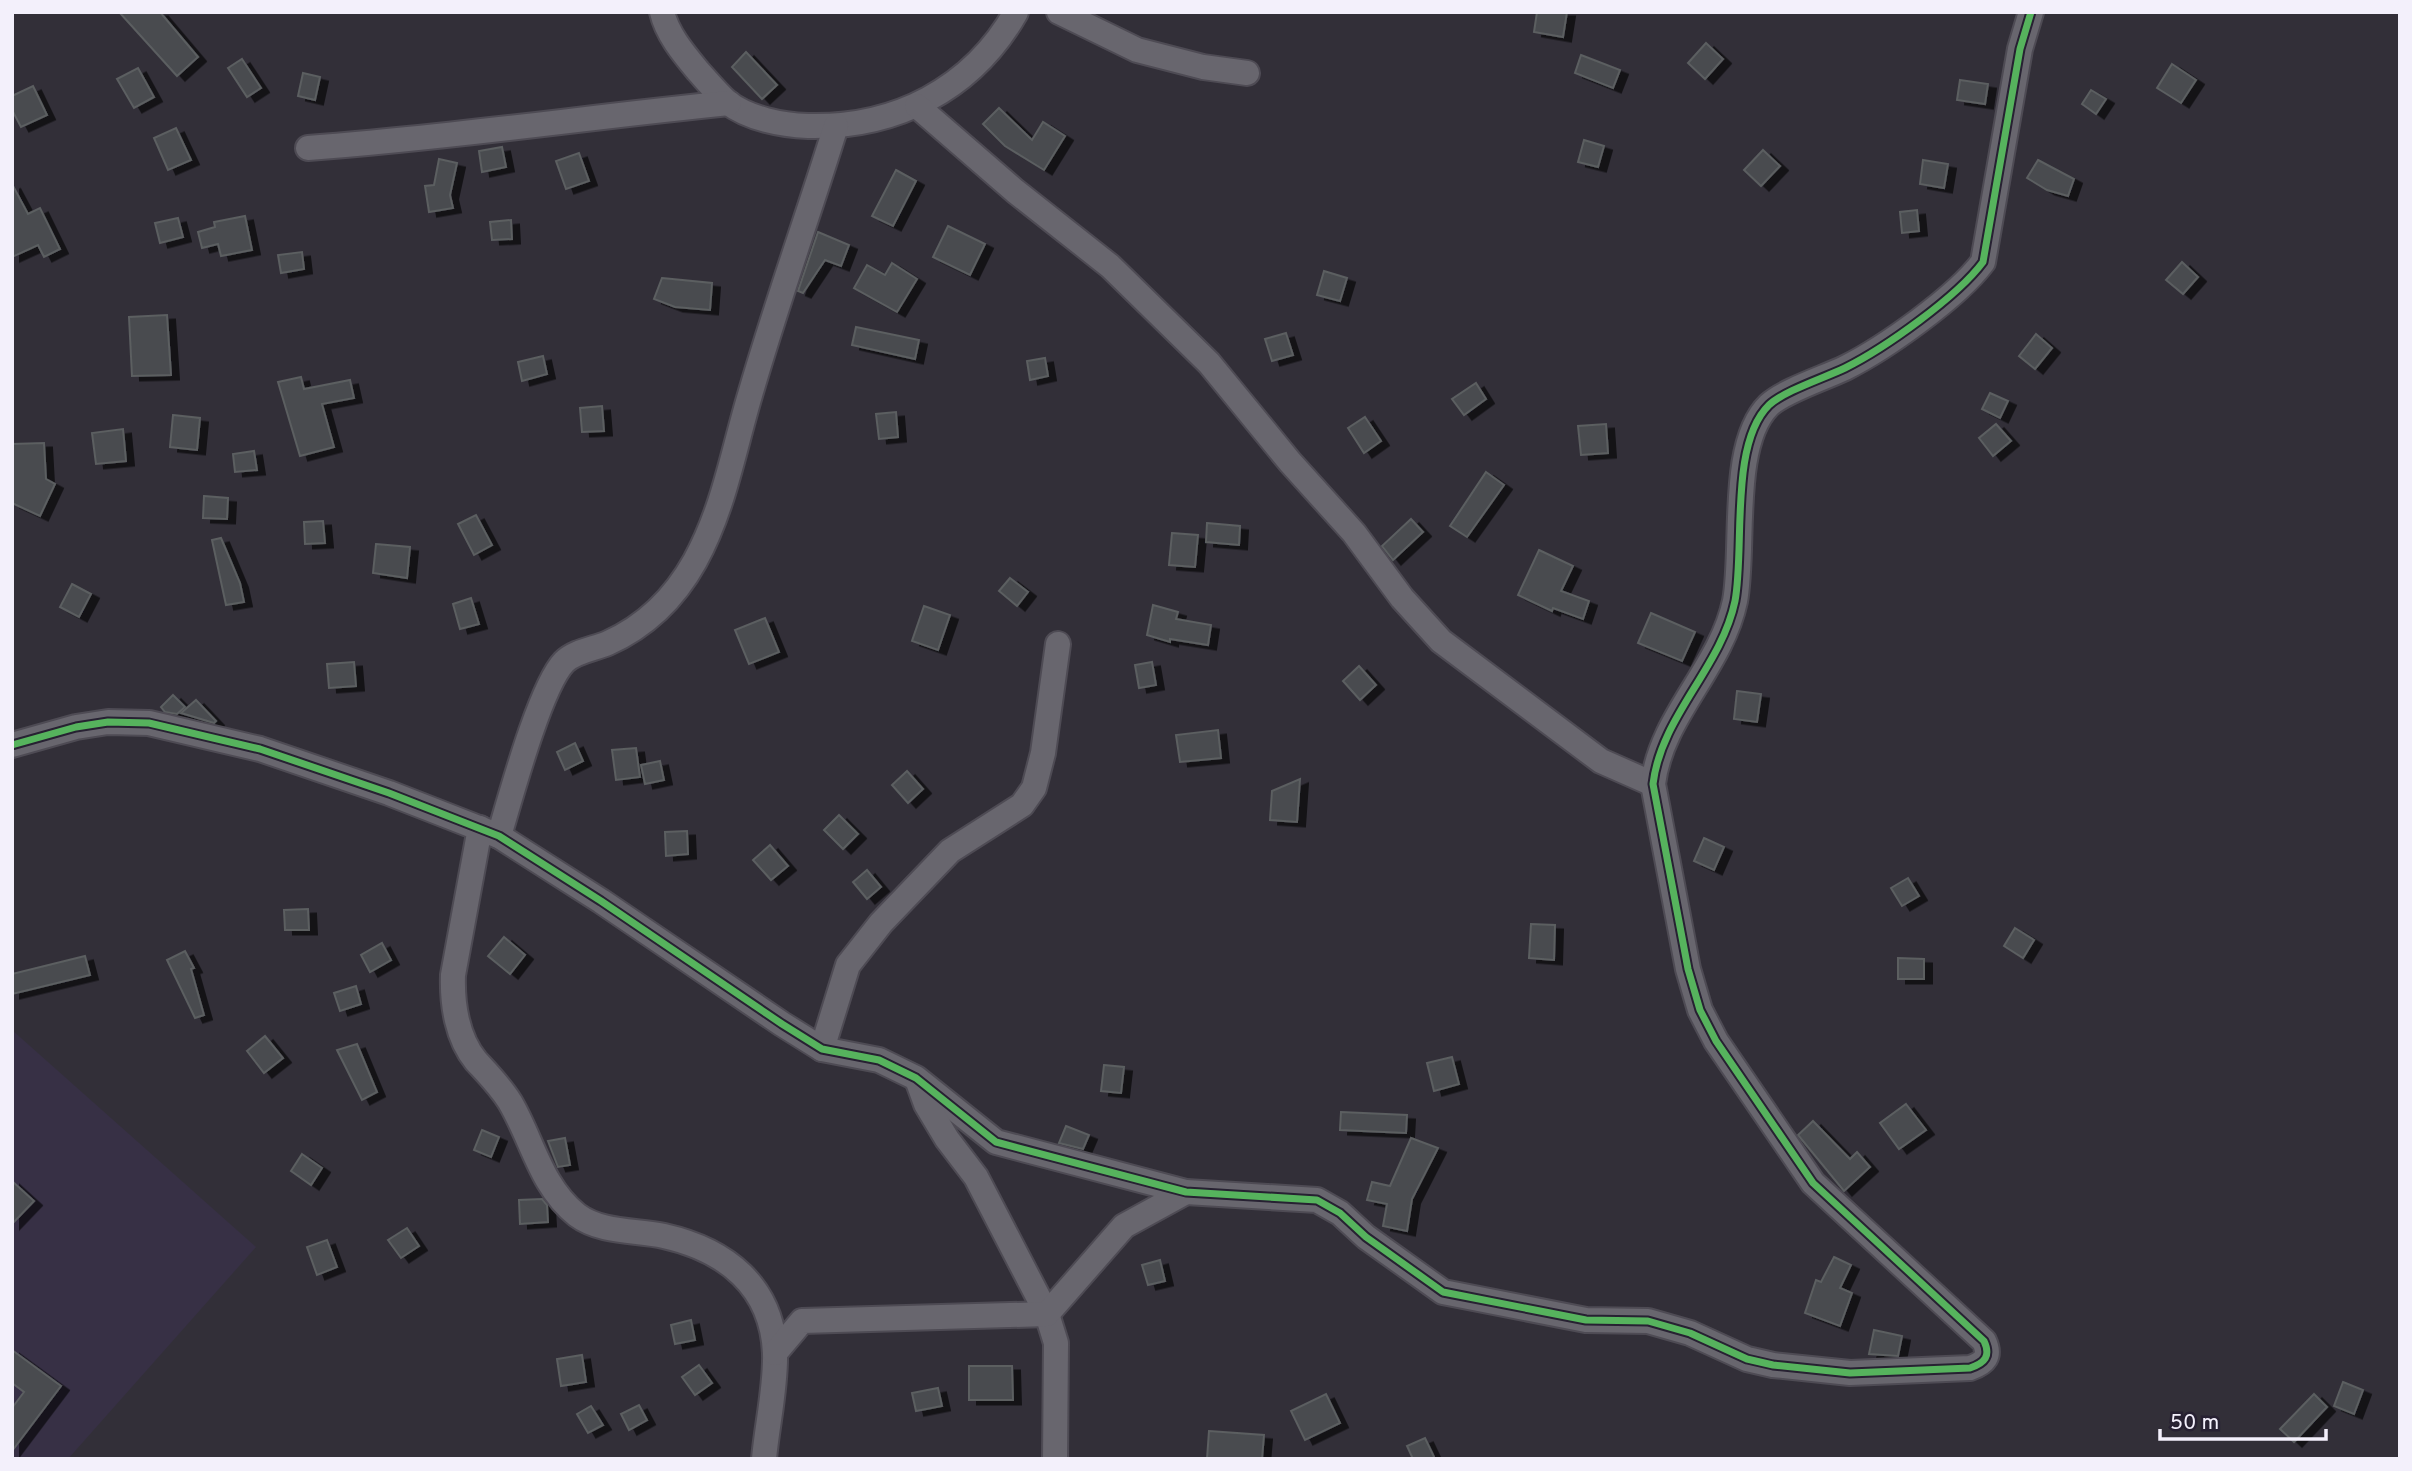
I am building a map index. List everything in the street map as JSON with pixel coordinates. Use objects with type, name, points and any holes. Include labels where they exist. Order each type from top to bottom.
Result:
[{"type":"street","points":[[662,12],[682,52],[729,103],[772,121],[792,125],[836,127],[883,120],[917,106],[951,86],[980,60],[1016,12]]},
{"type":"street","points":[[1059,12],[1137,50],[1203,67],[1247,73]]},
{"type":"street","points":[[12,745],[76,726],[108,722],[149,723],[260,749],[490,832],[822,1049],[879,1060],[916,1078],[996,1142],[1186,1192],[1317,1200],[1340,1213],[1366,1237],[1443,1292],[1586,1320],[1648,1321],[1690,1333],[1747,1359],[1773,1365],[1850,1373],[1970,1368],[1986,1359],[1988,1351],[1975,1332],[1813,1183],[1716,1041],[1700,1010],[1688,969],[1653,784],[1656,759],[1725,637],[1735,599],[1740,508],[1748,445],[1756,422],[1782,395],[1852,364],[1949,298],[1970,280],[1983,262],[2020,50],[2031,12]]},
{"type":"street","points":[[307,148],[413,141],[579,118],[729,103]]},
{"type":"street","points":[[917,106],[1016,191],[1110,266],[1209,363],[1290,463],[1354,533],[1402,598],[1441,640],[1601,761],[1653,784]]},
{"type":"street","points":[[764,1459],[775,1353],[769,1322],[754,1286],[734,1265],[667,1237],[598,1226],[577,1214],[549,1184],[510,1102],[464,1044],[452,997],[453,975],[490,832],[554,677],[565,662],[578,653],[620,638],[668,601],[694,561],[722,501],[749,395],[836,127]]},
{"type":"street","points":[[822,1049],[848,965],[881,923],[950,851],[1023,805],[1034,788],[1043,753],[1058,644]]},
{"type":"street","points":[[916,1078],[926,1104],[976,1177],[1047,1314],[1056,1343],[1055,1459]]},
{"type":"street","points":[[775,1353],[802,1321],[1047,1314],[1124,1226],[1186,1192]]},
{"type":"shaded area","points":[[12,1030],[256,1247],[68,1459],[12,1459]]},
{"type":"building","points":[[119,12],[160,12],[198,57],[177,76]]},
{"type":"building","points":[[1537,12],[1567,12],[1563,37],[1534,32]]},
{"type":"building","points":[[1706,43],[1723,59],[1705,79],[1688,63]]},
{"type":"building","points":[[746,52],[777,85],[762,99],[732,67]]},
{"type":"building","points":[[1581,55],[1620,70],[1613,88],[1575,73]]},
{"type":"building","points":[[242,59],[261,88],[247,97],[228,68]]},
{"type":"building","points":[[2172,64],[2196,80],[2181,103],[2157,88]]},
{"type":"building","points":[[138,68],[154,97],[134,108],[117,79]]},
{"type":"building","points":[[303,73],[320,77],[315,100],[298,96]]},
{"type":"building","points":[[1960,80],[1988,84],[1985,104],[1957,100]]},
{"type":"building","points":[[33,86],[47,115],[21,127],[12,110],[12,96]]},
{"type":"building","points":[[2091,90],[2106,99],[2096,114],[2082,104]]},
{"type":"building","points":[[999,108],[1032,140],[1043,122],[1065,136],[1044,170],[1005,146],[983,124]]},
{"type":"building","points":[[176,128],[191,160],[168,170],[154,138]]},
{"type":"building","points":[[1584,140],[1604,146],[1598,167],[1578,162]]},
{"type":"building","points":[[502,147],[506,167],[482,172],[479,151]]},
{"type":"building","points":[[1763,150],[1780,166],[1761,186],[1744,170]]},
{"type":"building","points":[[579,153],[589,181],[566,189],[556,161]]},
{"type":"building","points":[[439,159],[457,163],[450,195],[453,208],[429,212],[425,186],[434,185]]},
{"type":"building","points":[[1923,160],[1948,164],[1944,188],[1920,184]]},
{"type":"building","points":[[2038,160],[2074,179],[2068,196],[2047,190],[2027,178]]},
{"type":"building","points":[[896,170],[916,181],[893,226],[872,216]]},
{"type":"building","points":[[12,184],[28,214],[40,208],[60,249],[44,257],[38,245],[12,257]]},
{"type":"building","points":[[1917,210],[1919,231],[1902,233],[1900,212]]},
{"type":"building","points":[[245,216],[252,250],[221,256],[218,244],[202,248],[198,232],[215,227],[214,222]]},
{"type":"building","points":[[178,218],[183,237],[160,243],[155,223]]},
{"type":"building","points":[[511,220],[512,239],[492,240],[490,222]]},
{"type":"building","points":[[948,226],[985,244],[970,275],[933,257]]},
{"type":"building","points":[[818,232],[849,245],[841,266],[825,260],[803,293],[798,291]]},
{"type":"building","points":[[302,252],[304,269],[281,273],[278,255]]},
{"type":"building","points":[[2182,262],[2198,277],[2183,294],[2166,280]]},
{"type":"building","points":[[892,263],[917,279],[897,312],[854,288],[867,265],[885,275]]},
{"type":"building","points":[[1324,271],[1347,278],[1340,301],[1317,295]]},
{"type":"building","points":[[662,278],[712,283],[710,310],[675,307],[654,299]]},
{"type":"building","points":[[167,315],[171,375],[132,376],[129,317]]},
{"type":"building","points":[[856,327],[919,340],[915,359],[852,345]]},
{"type":"building","points":[[1286,333],[1293,355],[1272,361],[1265,339]]},
{"type":"building","points":[[2036,334],[2052,348],[2035,369],[2019,356]]},
{"type":"building","points":[[543,356],[547,374],[522,381],[518,362]]},
{"type":"building","points":[[1045,358],[1048,376],[1030,380],[1027,361]]},
{"type":"building","points":[[301,377],[304,389],[350,380],[354,398],[322,404],[334,447],[300,456],[278,382]]},
{"type":"building","points":[[1476,383],[1486,399],[1464,415],[1452,399]]},
{"type":"building","points":[[1990,393],[2008,401],[2000,418],[1982,409]]},
{"type":"building","points":[[602,406],[604,431],[582,432],[580,408]]},
{"type":"building","points":[[896,412],[898,437],[879,439],[876,414]]},
{"type":"building","points":[[173,415],[200,418],[197,450],[170,447]]},
{"type":"building","points":[[1365,417],[1381,441],[1364,453],[1348,428]]},
{"type":"building","points":[[1606,424],[1608,453],[1581,455],[1578,426]]},
{"type":"building","points":[[1996,424],[2011,441],[1993,456],[1979,438]]},
{"type":"building","points":[[123,429],[126,461],[96,464],[92,433]]},
{"type":"building","points":[[44,443],[46,479],[55,484],[40,516],[12,503],[12,444]]},
{"type":"building","points":[[254,451],[257,470],[235,472],[233,454]]},
{"type":"building","points":[[1486,472],[1504,485],[1467,537],[1450,526]]},
{"type":"building","points":[[204,496],[228,498],[227,519],[203,518]]},
{"type":"building","points":[[476,515],[492,545],[474,555],[458,524]]},
{"type":"building","points":[[1411,519],[1423,532],[1393,560],[1382,546]]},
{"type":"building","points":[[323,521],[325,543],[305,544],[304,522]]},
{"type":"building","points":[[1207,523],[1240,526],[1239,545],[1206,542]]},
{"type":"building","points":[[1172,533],[1198,535],[1195,567],[1169,565]]},
{"type":"building","points":[[221,538],[240,583],[244,602],[226,605],[212,540]]},
{"type":"building","points":[[376,544],[410,547],[407,578],[373,573]]},
{"type":"building","points":[[1539,550],[1573,566],[1561,591],[1589,601],[1583,619],[1553,608],[1552,611],[1518,595]]},
{"type":"building","points":[[1010,578],[1028,592],[1017,606],[999,591]]},
{"type":"building","points":[[72,584],[91,594],[79,617],[60,607]]},
{"type":"building","points":[[471,598],[479,624],[460,629],[453,604]]},
{"type":"building","points":[[1153,605],[1178,612],[1176,619],[1211,625],[1208,645],[1170,639],[1170,642],[1147,635]]},
{"type":"building","points":[[924,606],[950,615],[938,650],[912,641]]},
{"type":"building","points":[[1651,613],[1695,632],[1682,661],[1638,643]]},
{"type":"building","points":[[765,618],[779,652],[749,664],[735,630]]},
{"type":"building","points":[[354,662],[356,686],[329,688],[327,664]]},
{"type":"building","points":[[1152,662],[1156,685],[1139,688],[1135,665]]},
{"type":"building","points":[[1359,666],[1376,685],[1360,700],[1343,681]]},
{"type":"building","points":[[1737,691],[1761,694],[1757,722],[1734,719]]},
{"type":"building","points":[[173,695],[185,707],[177,714],[165,712],[161,707]]},
{"type":"building","points":[[196,700],[216,721],[214,723],[181,713]]},
{"type":"building","points":[[1218,730],[1221,758],[1180,762],[1176,735]]},
{"type":"building","points":[[575,743],[583,761],[565,770],[557,752]]},
{"type":"building","points":[[636,748],[640,777],[616,780],[612,750]]},
{"type":"building","points":[[660,761],[664,780],[645,784],[641,765]]},
{"type":"building","points":[[907,771],[923,789],[908,803],[892,785]]},
{"type":"building","points":[[1300,779],[1297,822],[1270,820],[1272,791]]},
{"type":"building","points":[[839,815],[858,834],[843,849],[824,830]]},
{"type":"building","points":[[687,831],[688,854],[666,856],[665,832]]},
{"type":"building","points":[[1704,838],[1724,847],[1714,870],[1694,861]]},
{"type":"building","points":[[770,845],[788,866],[771,880],[753,860]]},
{"type":"building","points":[[867,870],[881,887],[867,899],[853,882]]},
{"type":"building","points":[[1908,878],[1919,896],[1902,906],[1891,888]]},
{"type":"building","points":[[308,909],[309,930],[285,930],[284,910]]},
{"type":"building","points":[[1531,924],[1555,925],[1554,960],[1529,958]]},
{"type":"building","points":[[2015,928],[2034,940],[2023,958],[2004,946]]},
{"type":"building","points":[[504,937],[525,955],[510,974],[488,956]]},
{"type":"building","points":[[382,943],[391,960],[370,972],[361,955]]},
{"type":"building","points":[[185,951],[194,968],[191,969],[204,1015],[195,1018],[167,960]]},
{"type":"building","points":[[85,956],[90,975],[12,994],[12,974]]},
{"type":"building","points":[[1898,958],[1924,959],[1924,979],[1898,979]]},
{"type":"building","points":[[356,986],[361,1004],[340,1011],[334,993]]},
{"type":"building","points":[[265,1036],[283,1058],[264,1073],[247,1051]]},
{"type":"building","points":[[357,1044],[377,1092],[362,1100],[337,1050]]},
{"type":"building","points":[[1452,1057],[1459,1084],[1434,1091],[1427,1063]]},
{"type":"building","points":[[1104,1065],[1124,1067],[1121,1093],[1101,1091]]},
{"type":"building","points":[[1906,1104],[1926,1130],[1899,1149],[1880,1123]]},
{"type":"building","points":[[1341,1112],[1407,1115],[1406,1133],[1340,1130]]},
{"type":"building","points":[[1813,1121],[1850,1159],[1857,1152],[1870,1167],[1844,1191],[1798,1135]]},
{"type":"building","points":[[1066,1126],[1089,1135],[1083,1149],[1059,1143]]},
{"type":"building","points":[[482,1130],[499,1137],[491,1157],[474,1150]]},
{"type":"building","points":[[565,1138],[570,1165],[558,1167],[548,1141]]},
{"type":"building","points":[[1411,1138],[1438,1148],[1412,1199],[1407,1231],[1383,1226],[1387,1204],[1367,1200],[1372,1182],[1390,1186]]},
{"type":"building","points":[[302,1154],[322,1168],[311,1185],[291,1171]]},
{"type":"building","points":[[12,1181],[34,1201],[12,1224]]},
{"type":"building","points":[[542,1199],[547,1205],[548,1222],[520,1224],[519,1200]]},
{"type":"building","points":[[407,1228],[419,1246],[401,1258],[388,1240]]},
{"type":"building","points":[[327,1240],[337,1267],[317,1275],[307,1247]]},
{"type":"building","points":[[1834,1257],[1851,1265],[1840,1288],[1852,1293],[1840,1326],[1805,1313],[1816,1280],[1821,1282]]},
{"type":"building","points":[[1160,1260],[1165,1281],[1148,1285],[1142,1265]]},
{"type":"building","points":[[691,1320],[695,1340],[675,1344],[671,1325]]},
{"type":"building","points":[[1874,1330],[1902,1336],[1898,1356],[1869,1354]]},
{"type":"building","points":[[12,1350],[61,1386],[12,1451],[12,1408],[24,1392],[12,1383]]},
{"type":"building","points":[[582,1355],[586,1382],[561,1386],[557,1359]]},
{"type":"building","points":[[699,1365],[712,1383],[695,1395],[682,1377]]},
{"type":"building","points":[[969,1366],[1012,1366],[1013,1400],[969,1400]]},
{"type":"building","points":[[2343,1382],[2363,1390],[2354,1414],[2334,1406]]},
{"type":"building","points":[[938,1388],[942,1406],[916,1411],[912,1393]]},
{"type":"building","points":[[1326,1394],[1340,1423],[1305,1440],[1291,1411]]},
{"type":"building","points":[[2314,1394],[2327,1407],[2294,1442],[2280,1429]]},
{"type":"building","points":[[639,1405],[647,1420],[629,1430],[621,1414]]},
{"type":"building","points":[[591,1406],[603,1425],[588,1433],[577,1414]]},
{"type":"building","points":[[1209,1431],[1264,1435],[1262,1459],[1207,1459]]},
{"type":"building","points":[[1425,1438],[1435,1459],[1413,1459],[1407,1446]]},
{"type":"cycle path","points":[[12,745],[76,727],[108,722],[149,723],[260,749],[389,793],[499,836],[822,1049],[879,1060],[916,1078],[996,1142],[1186,1192],[1317,1200],[1340,1213],[1366,1237],[1443,1292],[1586,1320],[1648,1321],[1690,1333],[1747,1359],[1773,1365],[1850,1373],[1970,1368],[1980,1364],[1987,1355],[1984,1341],[1813,1183],[1716,1041],[1700,1010],[1688,969],[1653,784],[1658,759],[1667,736],[1717,648],[1735,601],[1743,470],[1756,422],[1776,400],[1845,368],[1899,335],[1956,291],[1983,262],[2020,49],[2031,12]]}]
